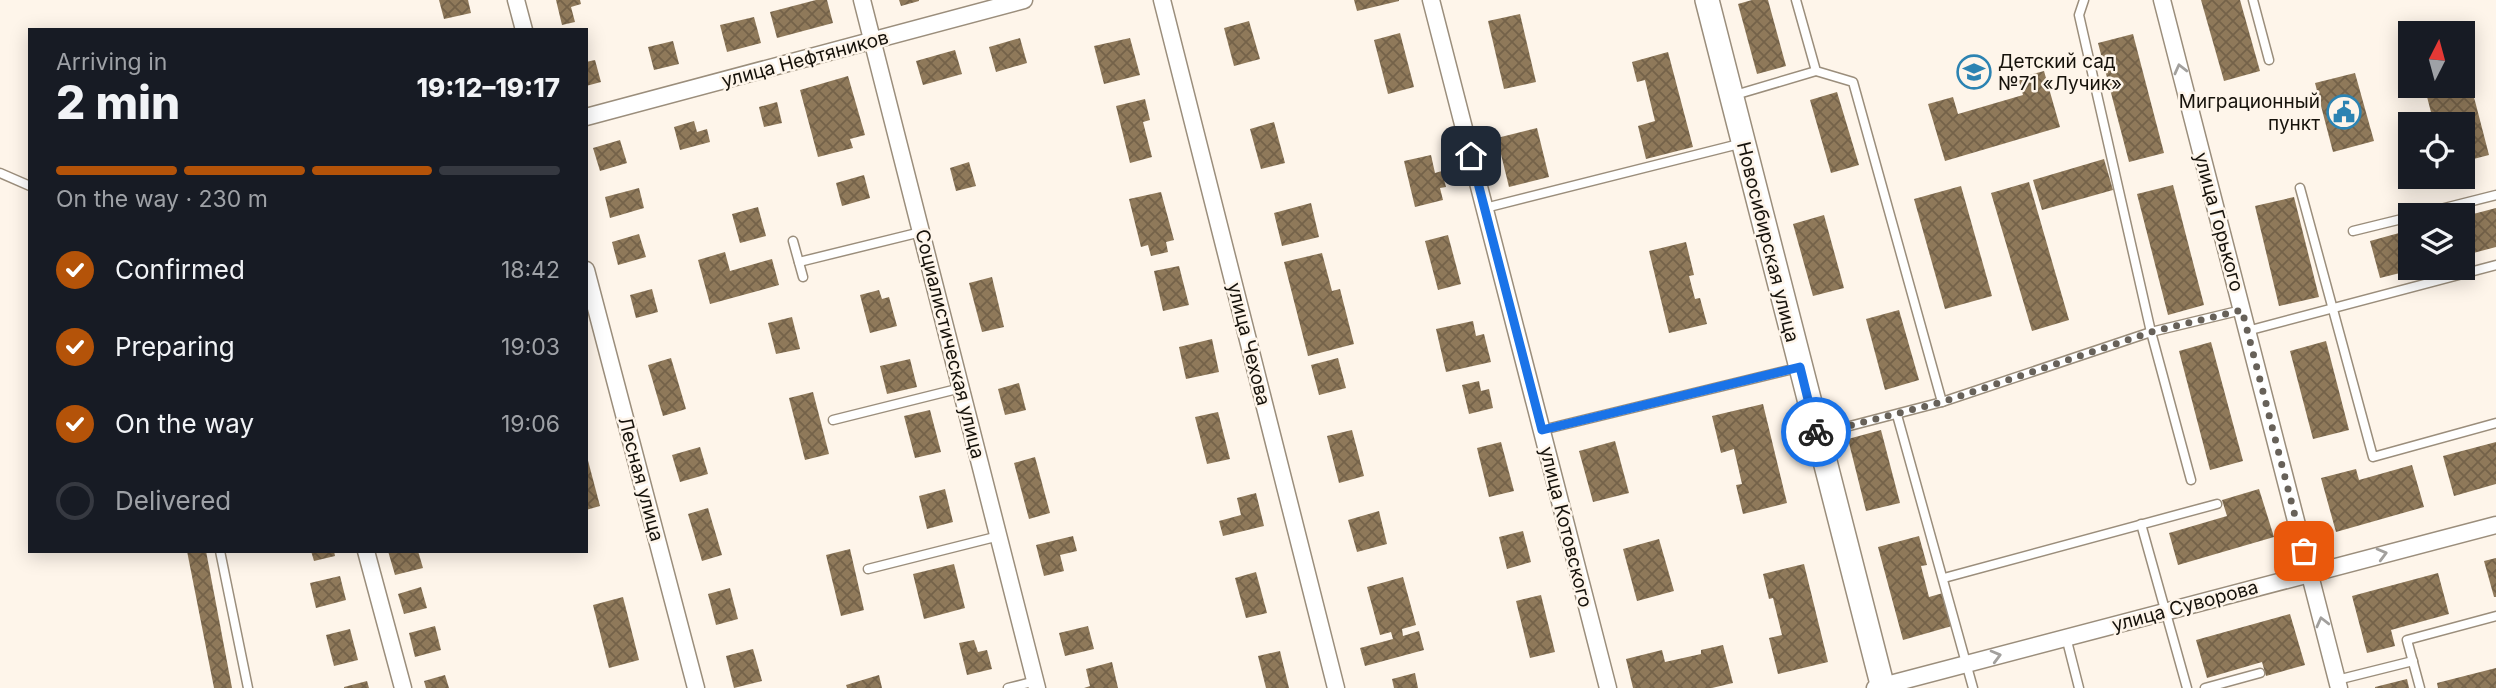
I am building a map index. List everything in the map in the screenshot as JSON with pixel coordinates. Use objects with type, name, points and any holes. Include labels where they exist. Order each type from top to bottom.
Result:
[{"type":"main road","name":"Новосибирская улица","points":[[1707,0],[1880,687]]},
{"type":"street","points":[[516,0],[523,28]]},
{"type":"street","name":"Социалистическая улица","points":[[862,0],[1037,685]]},
{"type":"street","name":"улица Нефтяников","points":[[588,116],[1024,0]]},
{"type":"street","name":"улица Чехова","points":[[1162,0],[1336,688]]},
{"type":"street","name":"улица Котовского","points":[[1431,0],[1608,688]]},
{"type":"street","name":"улица Горького","points":[[2162,0],[2338,684]]},
{"type":"street","name":"Лесная улица","points":[[588,278],[696,688]]},
{"type":"street","name":"улица Суворова","points":[[1880,687],[2496,525]]},
{"type":"street","points":[[367,553],[402,688]]},
{"type":"lane","points":[[1796,0],[1816,71]]},
{"type":"lane","points":[[2084,0],[2079,15],[2151,332],[2191,480]]},
{"type":"lane","points":[[2253,0],[2269,60]]},
{"type":"lane","points":[[1731,96],[1816,71],[1853,82],[1942,402]]},
{"type":"lane","points":[[1485,208],[1743,143]]},
{"type":"lane","points":[[0,173],[28,185]]},
{"type":"lane","points":[[2300,188],[2372,457],[2496,423]]},
{"type":"lane","points":[[2464,203],[2496,195]]},
{"type":"lane","points":[[2353,231],[2398,220]]},
{"type":"lane","points":[[799,262],[921,232]]},
{"type":"lane","points":[[793,242],[803,277]]},
{"type":"lane","points":[[2247,331],[2496,265]]},
{"type":"lane","points":[[1817,434],[1942,402],[2151,332],[2242,310]]},
{"type":"lane","points":[[1542,430],[1800,367]]},
{"type":"lane","points":[[833,420],[961,388]]},
{"type":"lane","points":[[1897,415],[1973,688]]},
{"type":"lane","points":[[1944,578],[2217,504]]},
{"type":"lane","points":[[2141,524],[2187,688]]},
{"type":"lane","points":[[868,569],[999,537]]},
{"type":"lane","points":[[220,553],[248,688]]},
{"type":"lane","points":[[2420,688],[2407,640],[2496,616]]},
{"type":"lane","points":[[2066,638],[2079,688]]},
{"type":"lane","points":[[2338,684],[2413,662]]},
{"type":"lane","points":[[2205,688],[2260,673]]},
{"type":"lane","points":[[1008,688],[1037,685]]},
{"type":"building","points":[[439,0],[468,0],[471,13],[444,19]]},
{"type":"building","points":[[556,0],[580,0],[581,4],[571,7],[575,22],[562,25]]},
{"type":"building","points":[[816,0],[827,0],[833,23],[777,38],[770,12]]},
{"type":"building","points":[[899,0],[919,0],[919,1],[901,6]]},
{"type":"building","points":[[1354,0],[1399,0],[1399,1],[1357,11]]},
{"type":"building","points":[[1752,0],[1768,0],[1786,66],[1757,74],[1738,4]]},
{"type":"building","points":[[2201,0],[2240,0],[2260,71],[2224,81]]},
{"type":"building","points":[[1520,14],[1536,82],[1504,89],[1488,21]]},
{"type":"building","points":[[754,17],[761,43],[727,52],[720,25]]},
{"type":"building","points":[[1249,21],[1260,59],[1234,66],[1224,28]]},
{"type":"building","points":[[1400,33],[1414,87],[1388,94],[1374,40]]},
{"type":"building","points":[[2133,34],[2164,153],[2129,162],[2098,43]]},
{"type":"building","points":[[1020,38],[1027,63],[996,72],[989,47]]},
{"type":"building","points":[[1130,38],[1140,75],[1104,84],[1094,46]]},
{"type":"building","points":[[673,41],[679,64],[654,70],[648,47]]},
{"type":"building","points":[[955,50],[962,74],[923,85],[916,61]]},
{"type":"building","points":[[1668,52],[1693,147],[1646,159],[1638,126],[1655,121],[1645,80],[1637,82],[1632,62]]},
{"type":"building","points":[[595,60],[601,82],[588,85],[588,62]]},
{"type":"building","points":[[2044,71],[2060,127],[1945,161],[1928,104],[1953,97],[1958,114],[2023,95],[2018,78]]},
{"type":"building","name":"Миграционный пункт","points":[[2355,73],[2374,141],[2333,152],[2315,83]]},
{"type":"building","points":[[848,76],[865,135],[850,139],[853,148],[818,157],[800,90]]},
{"type":"building","points":[[1837,92],[1859,165],[1831,173],[1810,100]]},
{"type":"building","points":[[2427,98],[2474,98],[2489,155],[2475,159],[2475,112],[2431,112]]},
{"type":"building","points":[[1145,99],[1150,120],[1143,122],[1152,157],[1130,163],[1116,106]]},
{"type":"building","points":[[777,102],[782,123],[764,127],[759,107]]},
{"type":"building","points":[[694,121],[697,132],[707,129],[710,142],[680,150],[674,127]]},
{"type":"building","points":[[1274,122],[1285,163],[1261,169],[1250,129]]},
{"type":"building","points":[[1537,128],[1549,177],[1509,187],[1497,138]]},
{"type":"building","points":[[620,140],[627,163],[600,171],[593,148]]},
{"type":"building","points":[[1431,155],[1435,173],[1442,171],[1446,187],[1440,188],[1443,200],[1415,207],[1404,161]]},
{"type":"building","points":[[2104,159],[2113,190],[2042,210],[2033,180]]},
{"type":"building","points":[[969,162],[976,186],[956,191],[950,168]]},
{"type":"building","points":[[864,175],[870,198],[842,206],[836,183]]},
{"type":"building","points":[[2029,182],[2069,320],[2032,331],[1991,193]]},
{"type":"building","points":[[2173,185],[2204,305],[2168,315],[2137,194]]},
{"type":"building","points":[[1961,186],[1992,296],[1945,309],[1914,199]]},
{"type":"building","points":[[639,188],[644,208],[610,218],[605,197]]},
{"type":"building","points":[[1161,192],[1174,240],[1166,242],[1168,252],[1151,256],[1148,245],[1141,247],[1129,199]]},
{"type":"building","points":[[2294,197],[2319,297],[2279,306],[2255,206]]},
{"type":"building","points":[[1311,203],[1319,237],[1282,246],[1274,213]]},
{"type":"building","points":[[758,207],[766,236],[740,243],[732,214]]},
{"type":"building","points":[[2496,208],[2496,247],[2475,253],[2475,214]]},
{"type":"building","points":[[1824,215],[1844,288],[1813,296],[1793,224]]},
{"type":"building","points":[[2398,233],[2398,274],[2380,278],[2370,241]]},
{"type":"building","points":[[639,234],[646,257],[618,265],[612,242]]},
{"type":"building","points":[[1448,235],[1461,284],[1438,290],[1425,241]]},
{"type":"building","points":[[1686,242],[1694,275],[1689,276],[1695,299],[1700,298],[1707,324],[1669,333],[1649,251]]},
{"type":"building","points":[[725,252],[730,271],[772,259],[779,285],[710,304],[698,260]]},
{"type":"building","points":[[1322,253],[1332,291],[1340,289],[1354,344],[1308,356],[1284,262]]},
{"type":"building","points":[[1179,266],[1189,305],[1163,311],[1154,271]]},
{"type":"building","points":[[992,277],[1004,327],[982,332],[969,283]]},
{"type":"building","points":[[652,289],[658,312],[636,318],[630,295]]},
{"type":"building","points":[[879,290],[882,299],[889,297],[897,326],[870,333],[860,295]]},
{"type":"building","points":[[1899,310],[1919,380],[1885,390],[1866,319]]},
{"type":"building","points":[[792,317],[800,349],[776,354],[768,323]]},
{"type":"building","points":[[1473,321],[1476,336],[1484,334],[1491,362],[1446,372],[1436,329]]},
{"type":"building","points":[[1212,339],[1219,372],[1186,379],[1179,347]]},
{"type":"building","points":[[2326,341],[2349,430],[2313,439],[2290,351]]},
{"type":"building","points":[[2211,342],[2243,461],[2210,470],[2179,351]]},
{"type":"building","points":[[671,358],[686,409],[663,416],[648,365]]},
{"type":"building","points":[[1338,358],[1346,388],[1319,395],[1311,365]]},
{"type":"building","points":[[910,359],[917,387],[887,394],[880,366]]},
{"type":"building","points":[[1479,381],[1481,391],[1489,389],[1493,408],[1469,414],[1462,385]]},
{"type":"building","points":[[1019,383],[1026,410],[1005,415],[998,389]]},
{"type":"building","points":[[813,392],[829,454],[805,460],[789,398]]},
{"type":"building","points":[[1763,404],[1787,503],[1743,514],[1736,485],[1742,484],[1734,449],[1721,453],[1712,416]]},
{"type":"building","points":[[930,410],[941,452],[915,458],[904,416]]},
{"type":"building","points":[[1218,412],[1230,459],[1207,464],[1195,417]]},
{"type":"building","points":[[1352,430],[1364,476],[1339,483],[1327,436]]},
{"type":"building","points":[[1881,430],[1900,503],[1866,511],[1848,439]]},
{"type":"building","points":[[1615,441],[1629,493],[1593,502],[1579,451]]},
{"type":"building","points":[[1501,442],[1514,491],[1489,497],[1477,448]]},
{"type":"building","points":[[2496,442],[2496,484],[2454,496],[2443,456]]},
{"type":"building","points":[[700,447],[708,474],[680,482],[672,455]]},
{"type":"building","points":[[1035,457],[1050,513],[1029,519],[1014,463]]},
{"type":"building","points":[[588,461],[600,506],[588,509]]},
{"type":"building","points":[[2412,465],[2424,507],[2336,532],[2321,478],[2356,469],[2359,480]]},
{"type":"building","points":[[945,489],[953,522],[927,529],[919,496]]},
{"type":"building","points":[[2259,489],[2274,537],[2178,565],[2169,533],[2227,516],[2222,500]]},
{"type":"building","points":[[1256,493],[1264,526],[1223,536],[1219,521],[1241,515],[1237,498]]},
{"type":"building","points":[[708,508],[722,555],[702,561],[688,514]]},
{"type":"building","points":[[1379,511],[1387,544],[1357,552],[1348,520]]},
{"type":"building","points":[[1523,531],[1531,562],[1507,569],[1499,537]]},
{"type":"building","points":[[1073,536],[1077,551],[1060,555],[1064,571],[1044,576],[1036,545]]},
{"type":"building","points":[[1919,536],[1927,565],[1921,566],[1929,597],[1943,593],[1952,626],[1903,640],[1878,547]]},
{"type":"building","points":[[1659,539],[1674,591],[1637,601],[1623,549]]},
{"type":"building","points":[[850,549],[864,610],[841,616],[826,555]]},
{"type":"building","points":[[187,553],[206,553],[232,688],[214,688]]},
{"type":"building","points":[[312,553],[334,553],[335,556],[314,561]]},
{"type":"building","points":[[389,553],[419,553],[423,568],[395,575]]},
{"type":"building","points":[[2496,558],[2496,597],[2494,597],[2484,561]]},
{"type":"building","points":[[954,564],[965,608],[924,619],[913,574]]},
{"type":"building","points":[[1804,564],[1828,662],[1778,674],[1769,638],[1782,635],[1773,598],[1769,599],[1763,574]]},
{"type":"building","points":[[1256,572],[1267,613],[1246,618],[1235,578]]},
{"type":"building","points":[[2438,573],[2449,614],[2391,630],[2395,646],[2367,653],[2352,596]]},
{"type":"building","points":[[340,576],[346,600],[316,608],[310,583]]},
{"type":"building","points":[[1403,577],[1416,625],[1402,629],[1403,636],[1419,631],[1424,650],[1365,666],[1360,648],[1393,639],[1391,632],[1380,635],[1367,587]]},
{"type":"building","points":[[421,587],[427,608],[404,614],[398,594]]},
{"type":"building","points":[[730,588],[738,619],[716,625],[708,594]]},
{"type":"building","points":[[1541,595],[1555,652],[1530,658],[1516,601]]},
{"type":"building","points":[[623,597],[639,660],[609,668],[593,605]]},
{"type":"building","points":[[2290,614],[2305,665],[2266,676],[2262,662],[2207,678],[2196,640]]},
{"type":"building","points":[[435,626],[441,650],[415,657],[409,633]]},
{"type":"building","points":[[1088,626],[1094,649],[1065,656],[1059,633]]},
{"type":"building","points":[[350,629],[358,660],[334,666],[326,635]]},
{"type":"building","points":[[974,640],[978,652],[987,650],[992,669],[967,675],[959,643]]},
{"type":"building","points":[[1723,645],[1733,683],[1712,688],[1633,688],[1626,659],[1662,650],[1665,662],[1701,654],[1701,650]]},
{"type":"building","points":[[753,649],[762,681],[734,688],[726,656]]},
{"type":"building","points":[[1280,651],[1289,688],[1266,688],[1258,656]]},
{"type":"building","points":[[1112,662],[1118,688],[1084,688],[1090,686],[1086,669]]},
{"type":"building","points":[[2496,668],[2496,688],[2438,688],[2437,683]]},
{"type":"building","points":[[1415,673],[1418,688],[1394,688],[1392,679]]},
{"type":"building","points":[[445,675],[449,688],[426,688],[424,681]]},
{"type":"building","points":[[879,675],[882,688],[847,688],[846,685]]},
{"type":"building","points":[[2407,679],[2409,688],[2375,688],[2375,687]]},
{"type":"building","points":[[367,681],[369,688],[344,688],[344,687]]},
{"type":"way so far","points":[[1816,432],[1817,434],[1897,415],[2151,332],[2242,310],[2304,551]]},
{"type":"place","name":"Детский сад №71 «Лучик»","points":[[1974,72]]},
{"type":"place","name":"Миграционный пункт","points":[[2344,112]]},
{"type":"route","points":[[1471,156],[1542,430],[1800,367],[1816,432]]}]
